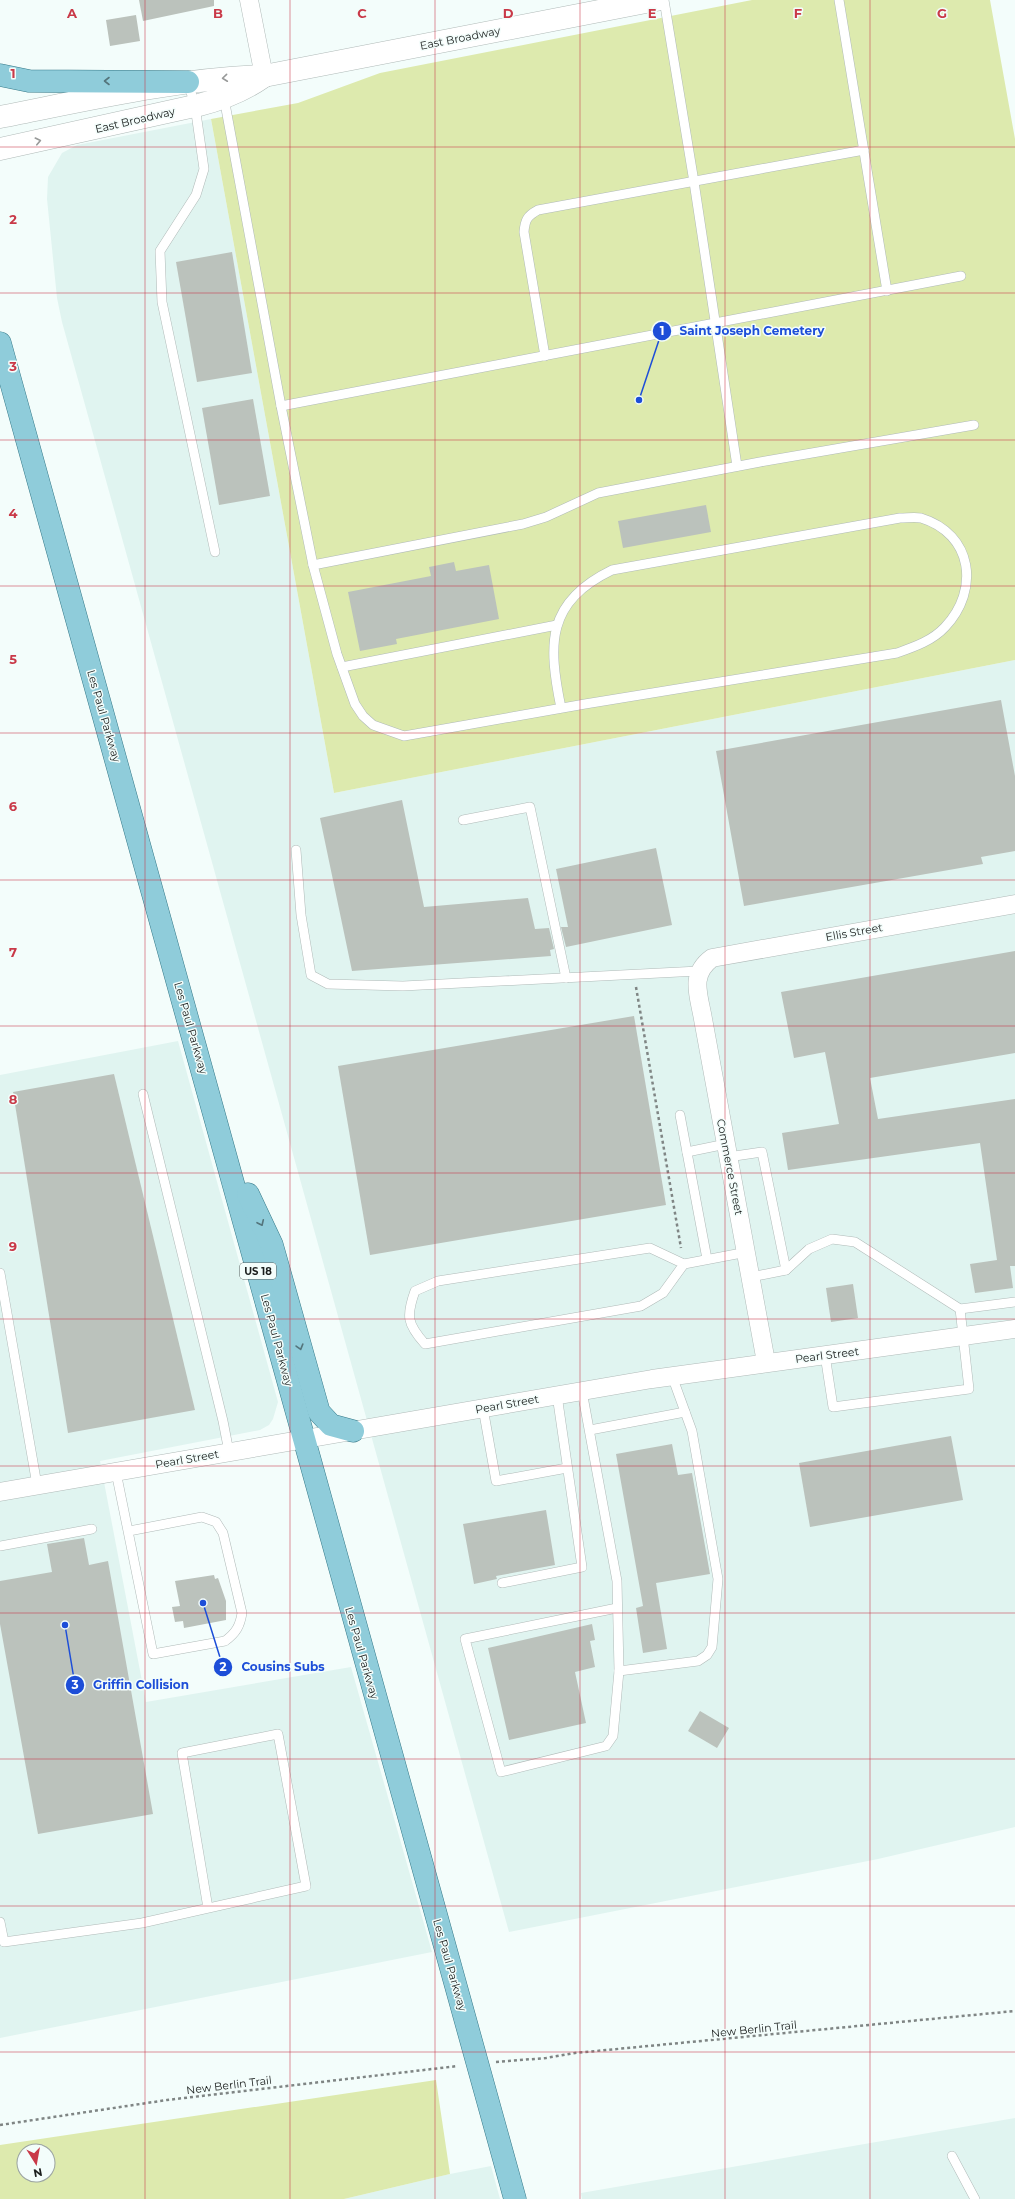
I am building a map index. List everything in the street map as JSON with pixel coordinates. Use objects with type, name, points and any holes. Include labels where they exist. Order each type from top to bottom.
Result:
[{"type":"main road","name":"East Broadway","points":[[0,117],[188,82],[228,77],[264,76],[656,0]]},
{"type":"main road","points":[[0,75],[29,81],[188,82]]},
{"type":"main road","name":"East Broadway","points":[[0,149],[195,106],[224,98],[248,88],[264,76]]},
{"type":"main road","name":"Les Paul Parkway","points":[[0,343],[221,1137],[302,1439],[515,2199]]},
{"type":"main road","points":[[221,1137],[272,1245],[319,1412],[331,1425],[353,1431]]},
{"type":"street","points":[[249,0],[264,76]]},
{"type":"street","name":"Ellis Street","points":[[699,971],[703,964],[712,958],[1015,904]]},
{"type":"street","name":"Commerce Street","points":[[699,971],[698,989],[752,1277],[766,1362]]},
{"type":"street","name":"Pearl Street","points":[[0,1490],[116,1472],[672,1376],[1015,1329]]},
{"type":"lane","points":[[664,0],[694,182],[737,466]]},
{"type":"lane","points":[[839,0],[887,291]]},
{"type":"lane","points":[[188,82],[195,106],[204,170],[196,195],[160,251],[162,302],[215,552]]},
{"type":"lane","points":[[224,98],[281,406],[313,565],[342,667],[355,704],[363,716],[373,725],[404,736],[561,708],[897,653],[924,643],[945,628],[960,607],[967,586],[967,563],[958,543],[941,527],[920,518],[877,520],[612,570],[593,580],[579,591],[566,607],[557,625],[553,644],[553,660],[561,708]]},
{"type":"lane","points":[[545,356],[524,232],[524,222],[528,215],[538,210],[864,150]]},
{"type":"lane","points":[[281,406],[961,276]]},
{"type":"lane","points":[[313,565],[523,524],[546,517],[598,493],[737,466],[974,425]]},
{"type":"lane","points":[[342,667],[557,625]]},
{"type":"lane","points":[[463,820],[530,807],[566,978]]},
{"type":"lane","points":[[296,850],[301,915],[311,975],[328,984],[403,986],[699,971]]},
{"type":"lane","points":[[143,1094],[223,1421],[229,1452]]},
{"type":"lane","points":[[680,1115],[707,1260]]},
{"type":"lane","points":[[687,1152],[727,1150],[762,1152],[786,1270]]},
{"type":"lane","points":[[752,1277],[786,1270],[809,1249],[832,1240],[854,1242],[960,1309],[1015,1302]]},
{"type":"lane","points":[[684,1264],[663,1293],[641,1306],[425,1344],[413,1331],[408,1310],[415,1291],[438,1280],[650,1248],[684,1264],[747,1252]]},
{"type":"lane","points":[[0,1273],[37,1485]]},
{"type":"lane","points":[[825,1355],[833,1407],[969,1388],[960,1309]]},
{"type":"lane","points":[[619,1672],[698,1661],[707,1655],[712,1648],[718,1579],[692,1431],[672,1376]]},
{"type":"lane","points":[[582,1391],[617,1581],[619,1672],[613,1736],[606,1746],[500,1772],[465,1639],[617,1608]]},
{"type":"lane","points":[[502,1583],[582,1567],[556,1395]]},
{"type":"lane","points":[[483,1408],[496,1481],[567,1468]]},
{"type":"lane","points":[[590,1430],[685,1412]]},
{"type":"lane","points":[[116,1472],[153,1654],[225,1640],[234,1634],[240,1624],[242,1613],[223,1533],[216,1522],[202,1518],[129,1531]]},
{"type":"lane","points":[[0,1546],[92,1529]]},
{"type":"lane","points":[[0,1922],[4,1942],[142,1923],[306,1886],[278,1734],[182,1752],[208,1908]]},
{"type":"lane","points":[[952,2156],[975,2199]]},
{"type":"path","points":[[638,1001],[684,1264]]},
{"type":"path","name":"New Berlin Trail","points":[[495,2062],[1015,2011]]},
{"type":"path","name":"New Berlin Trail","points":[[0,2125],[167,2100],[462,2065]]},
{"type":"shaded area","points":[[211,119],[334,793],[1015,660],[1015,1827],[878,1859],[509,1932],[62,322],[57,298],[47,199],[48,177],[62,153],[77,145]]},
{"type":"shaded area","points":[[178,1041],[278,1402],[273,1419],[269,1425],[260,1430],[100,1461],[146,1702],[351,1667],[432,1952],[0,2038],[0,1075]]},
{"type":"shaded area","points":[[1015,2118],[1015,2199],[582,2199],[581,2193]]},
{"type":"shaded area","points":[[491,2166],[500,2199],[344,2199],[450,2174]]},
{"type":"green space","points":[[752,0],[990,0],[1015,139],[1015,660],[334,793],[211,119],[298,103],[380,73]]},
{"type":"green space","points":[[436,2080],[450,2174],[344,2199],[0,2199],[0,2145]]},
{"type":"building","points":[[139,0],[214,0],[214,6],[143,21]]},
{"type":"building","points":[[136,15],[140,41],[110,46],[106,20]]},
{"type":"building","points":[[232,252],[252,373],[197,382],[176,262]]},
{"type":"building","points":[[253,399],[270,496],[219,505],[202,408]]},
{"type":"building","points":[[706,505],[711,532],[623,548],[618,521]]},
{"type":"building","points":[[454,562],[456,571],[489,565],[499,619],[396,639],[397,644],[360,651],[348,592],[431,576],[429,567]]},
{"type":"building","points":[[1001,700],[1015,776],[1015,851],[981,857],[983,864],[744,906],[716,751]]},
{"type":"building","points":[[402,800],[424,907],[528,898],[535,929],[549,928],[554,949],[550,950],[551,956],[352,971],[320,818]]},
{"type":"building","points":[[656,848],[672,925],[566,947],[561,927],[568,927],[556,869]]},
{"type":"building","points":[[1015,951],[1015,1053],[870,1078],[878,1119],[1015,1099],[1015,1266],[1010,1266],[1013,1288],[975,1293],[970,1264],[997,1260],[980,1143],[788,1170],[782,1133],[839,1124],[825,1052],[794,1058],[781,992]]},
{"type":"building","points":[[634,1016],[666,1205],[370,1255],[338,1066]]},
{"type":"building","points":[[114,1074],[195,1410],[68,1433],[13,1092]]},
{"type":"building","points":[[853,1284],[858,1318],[831,1322],[826,1288]]},
{"type":"building","points":[[951,1436],[963,1500],[810,1527],[799,1463]]},
{"type":"building","points":[[672,1444],[678,1475],[692,1473],[710,1574],[656,1583],[667,1649],[643,1653],[636,1608],[643,1606],[616,1454]]},
{"type":"building","points":[[546,1510],[555,1565],[496,1576],[497,1579],[474,1584],[463,1524]]},
{"type":"building","points":[[84,1538],[89,1565],[108,1561],[153,1814],[38,1834],[0,1624],[0,1581],[52,1572],[47,1544]]},
{"type":"building","points":[[214,1575],[215,1579],[218,1578],[226,1601],[226,1620],[184,1628],[183,1621],[175,1622],[172,1607],[180,1606],[175,1581]]},
{"type":"building","points":[[592,1624],[595,1640],[590,1641],[595,1667],[575,1672],[586,1723],[509,1740],[488,1648]]},
{"type":"building","points":[[700,1711],[729,1728],[717,1748],[688,1731]]},
{"type":"place","name":"Saint Joseph Cemetery","points":[[639,400]]},
{"type":"place","name":"Cousins Subs","points":[[203,1603]]},
{"type":"place","name":"Griffin Collision","points":[[65,1625]]}]
